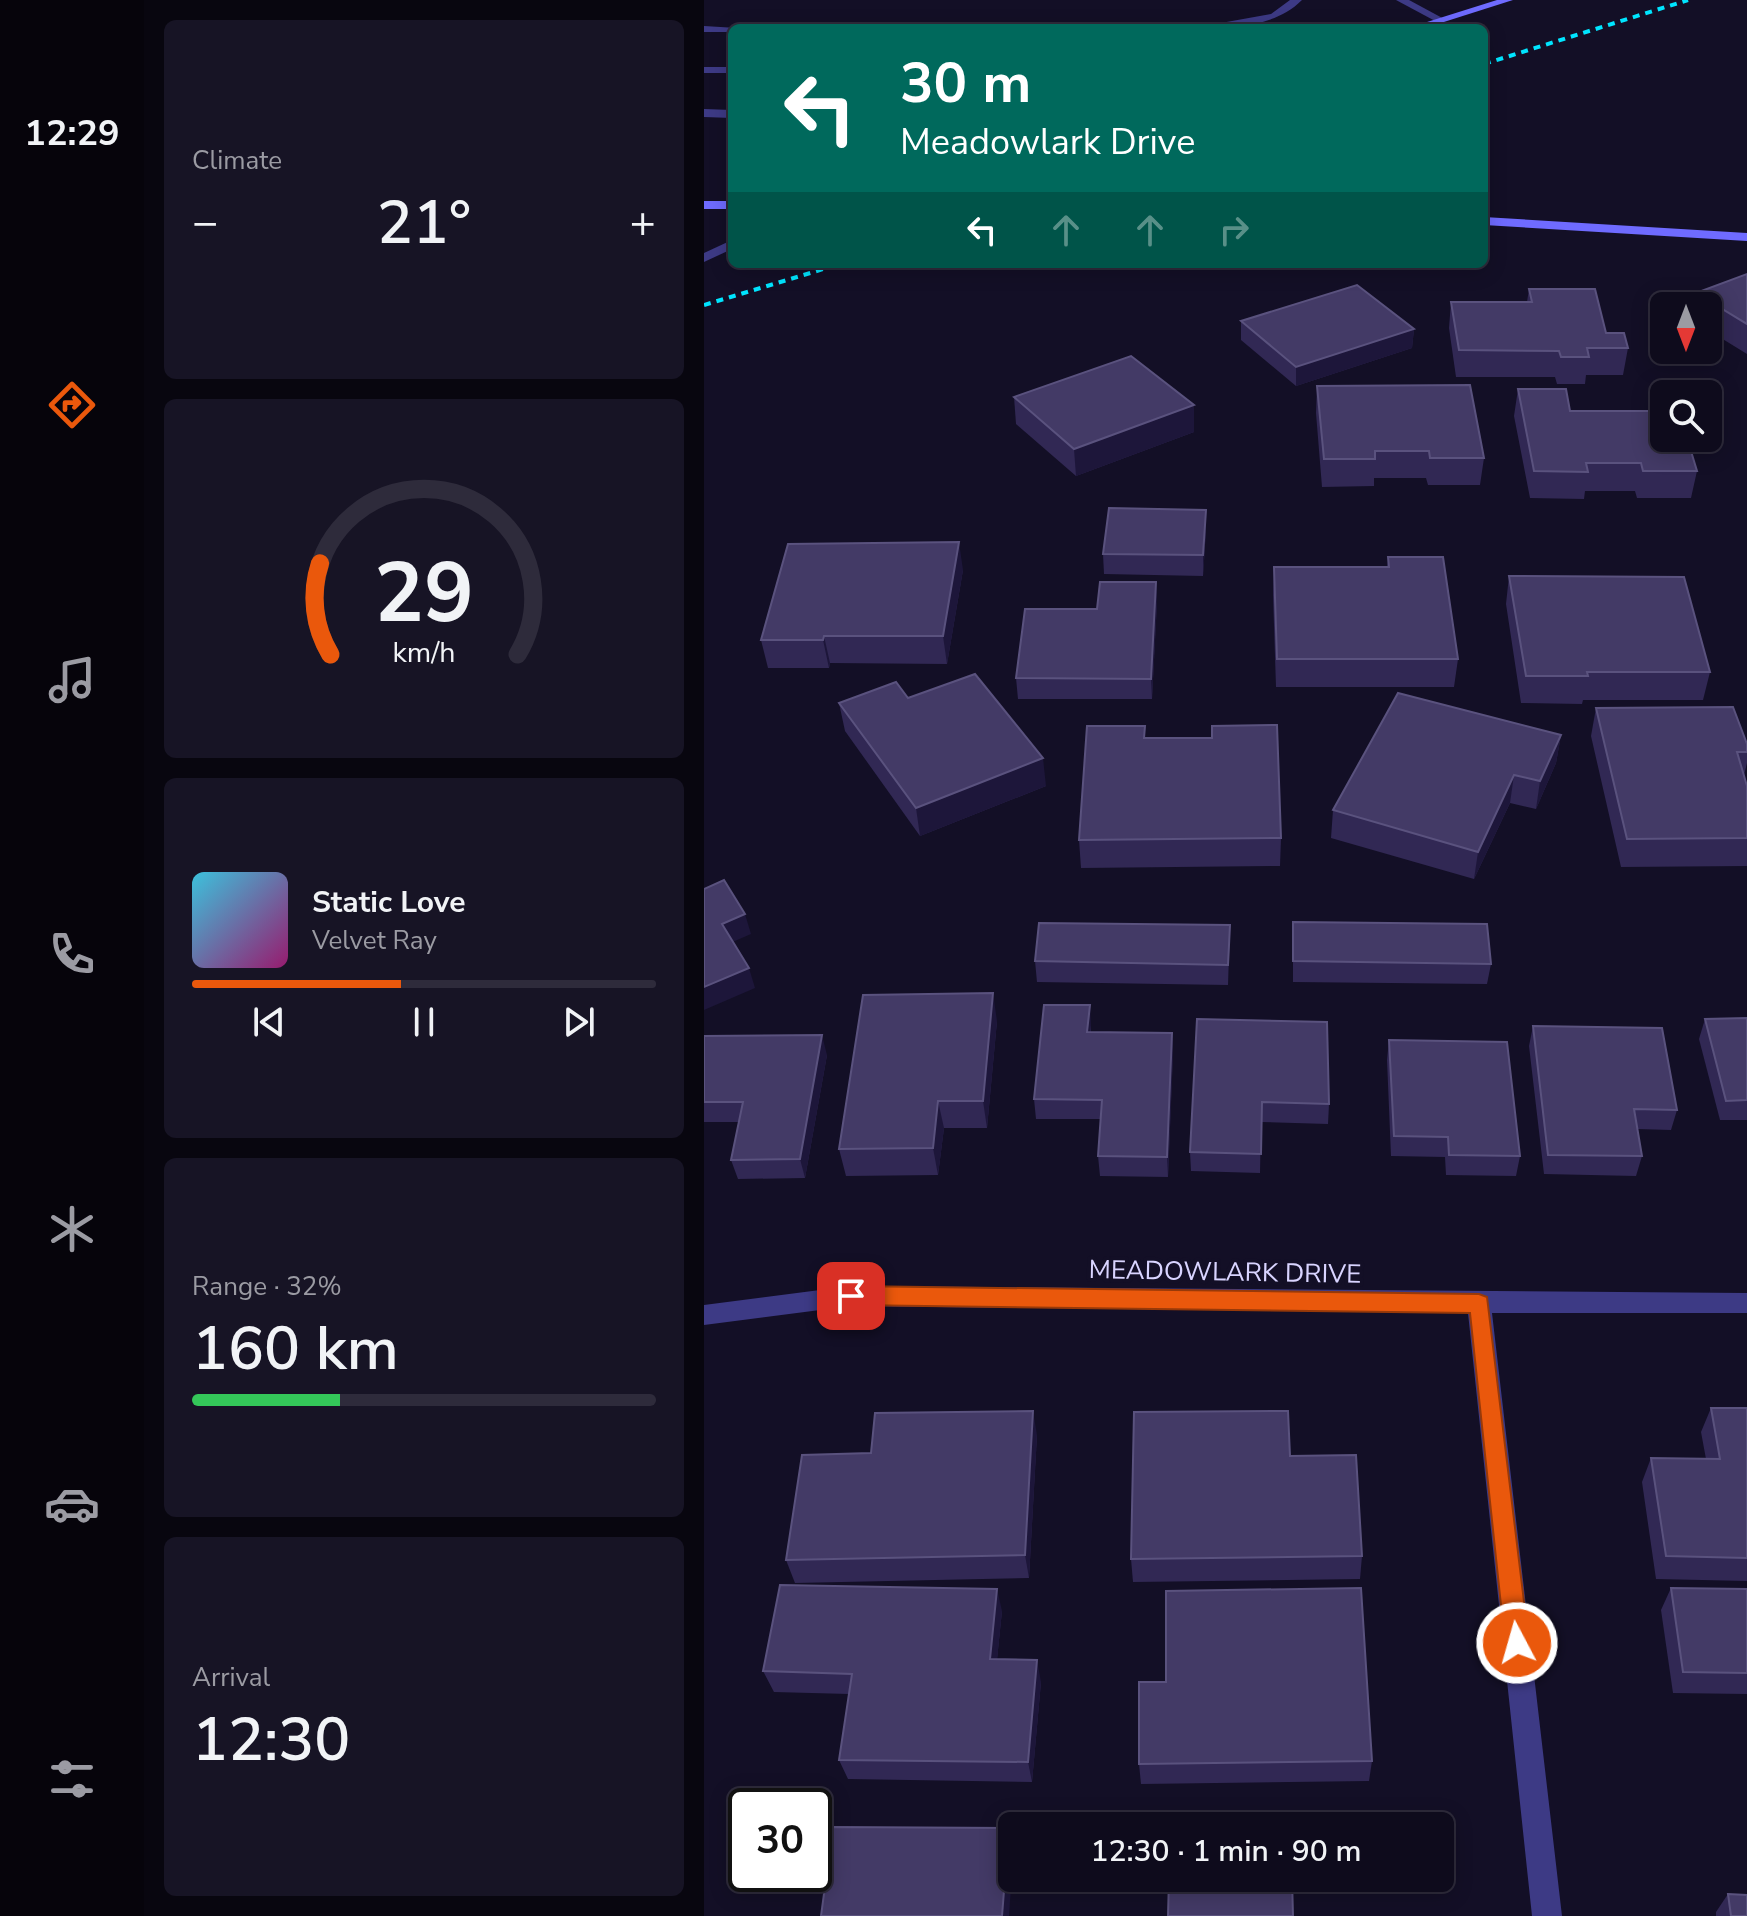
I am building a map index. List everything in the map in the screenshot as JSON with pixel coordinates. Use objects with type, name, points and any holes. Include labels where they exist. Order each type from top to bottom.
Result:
[{"type":"main road","points":[[1427,24],[1508,0]]},
{"type":"main road","points":[[704,205],[728,205]]},
{"type":"main road","points":[[1488,221],[1747,237]]},
{"type":"street","points":[[1226,24],[1274,17],[1297,0]]},
{"type":"street","points":[[1401,0],[1441,20]]},
{"type":"street","points":[[704,29],[728,29]]},
{"type":"street","points":[[704,70],[728,70]]},
{"type":"street","points":[[704,113],[728,114]]},
{"type":"street","points":[[704,242],[728,243]]},
{"type":"street","points":[[704,258],[728,245]]},
{"type":"street","name":"MEADOWLARK DRIVE","points":[[704,1315],[851,1296],[1747,1303]]},
{"type":"street","points":[[1479,1303],[1547,1916]]},
{"type":"building","points":[[1747,274],[1747,324],[1722,309],[1722,292],[1699,292]]},
{"type":"building","points":[[1357,285],[1414,329],[1296,367],[1241,321]]},
{"type":"building","points":[[1529,289],[1595,289],[1606,333],[1624,333],[1628,348],[1587,348],[1589,357],[1561,357],[1559,351],[1459,350],[1451,302],[1532,302]]},
{"type":"building","points":[[1131,356],[1194,405],[1074,449],[1014,397]]},
{"type":"building","points":[[1470,385],[1484,458],[1430,458],[1429,451],[1375,451],[1375,459],[1324,459],[1317,386]]},
{"type":"building","points":[[1518,389],[1566,389],[1570,411],[1650,411],[1650,452],[1691,452],[1697,471],[1643,471],[1641,463],[1586,463],[1588,472],[1534,471]]},
{"type":"building","points":[[1109,508],[1206,510],[1203,555],[1103,554]]},
{"type":"building","points":[[959,542],[943,636],[824,636],[823,640],[761,640],[788,544]]},
{"type":"building","points":[[1388,557],[1443,557],[1458,659],[1277,659],[1274,567],[1389,567]]},
{"type":"building","points":[[1509,576],[1684,577],[1710,672],[1587,672],[1588,676],[1526,676]]},
{"type":"building","points":[[1100,582],[1156,582],[1151,679],[1016,678],[1025,609],[1097,609]]},
{"type":"building","points":[[975,674],[1043,758],[916,808],[839,703],[896,682],[908,698]]},
{"type":"building","points":[[1398,693],[1561,735],[1540,781],[1514,775],[1478,852],[1333,810]]},
{"type":"building","points":[[1733,707],[1747,744],[1747,752],[1737,752],[1747,786],[1747,838],[1627,839],[1596,708]]},
{"type":"building","points":[[1277,725],[1281,838],[1079,840],[1087,726],[1145,726],[1144,738],[1212,738],[1212,726]]},
{"type":"building","points":[[724,880],[745,914],[722,924],[749,968],[704,987],[704,889]]},
{"type":"building","points":[[1293,922],[1487,924],[1491,964],[1293,961]]},
{"type":"building","points":[[1039,923],[1230,925],[1228,965],[1035,961]]},
{"type":"building","points":[[993,993],[983,1101],[938,1101],[933,1148],[839,1149],[863,995]]},
{"type":"building","points":[[1044,1005],[1090,1005],[1087,1032],[1172,1033],[1167,1157],[1098,1156],[1102,1100],[1034,1099]]},
{"type":"building","points":[[1747,1018],[1747,1100],[1726,1101],[1705,1019]]},
{"type":"building","points":[[1197,1019],[1327,1022],[1329,1104],[1262,1102],[1261,1154],[1190,1152]]},
{"type":"building","points":[[1533,1026],[1662,1028],[1677,1110],[1634,1109],[1642,1156],[1548,1155]]},
{"type":"building","points":[[822,1035],[800,1159],[731,1160],[743,1102],[704,1102],[704,1036]]},
{"type":"building","points":[[1389,1040],[1507,1042],[1520,1156],[1449,1155],[1448,1137],[1394,1136]]},
{"type":"building","points":[[1711,1408],[1747,1408],[1747,1558],[1666,1556],[1651,1458],[1720,1459]]},
{"type":"building","points":[[1033,1411],[1025,1555],[786,1560],[802,1455],[871,1453],[875,1413]]},
{"type":"building","points":[[1288,1411],[1290,1456],[1356,1455],[1362,1556],[1131,1559],[1134,1412]]},
{"type":"building","points":[[780,1585],[997,1589],[990,1659],[1037,1660],[1028,1762],[839,1760],[852,1674],[763,1671]]},
{"type":"building","points":[[1361,1588],[1372,1761],[1139,1764],[1139,1682],[1166,1682],[1166,1591]]},
{"type":"building","points":[[1671,1588],[1747,1589],[1747,1673],[1683,1672]]},
{"type":"building","points":[[833,1827],[998,1828],[998,1892],[1004,1892],[1002,1916],[821,1916],[824,1892],[832,1892]]},
{"type":"building","points":[[1169,1892],[1292,1892],[1293,1916],[1168,1916]]},
{"type":"building","points":[[1728,1894],[1747,1895],[1747,1916],[1731,1916]]},
{"type":"railway","points":[[1488,63],[1688,0]]},
{"type":"railway","points":[[704,305],[827,268]]},
{"type":"route","points":[[851,1296],[1479,1303],[1517,1643]]}]
